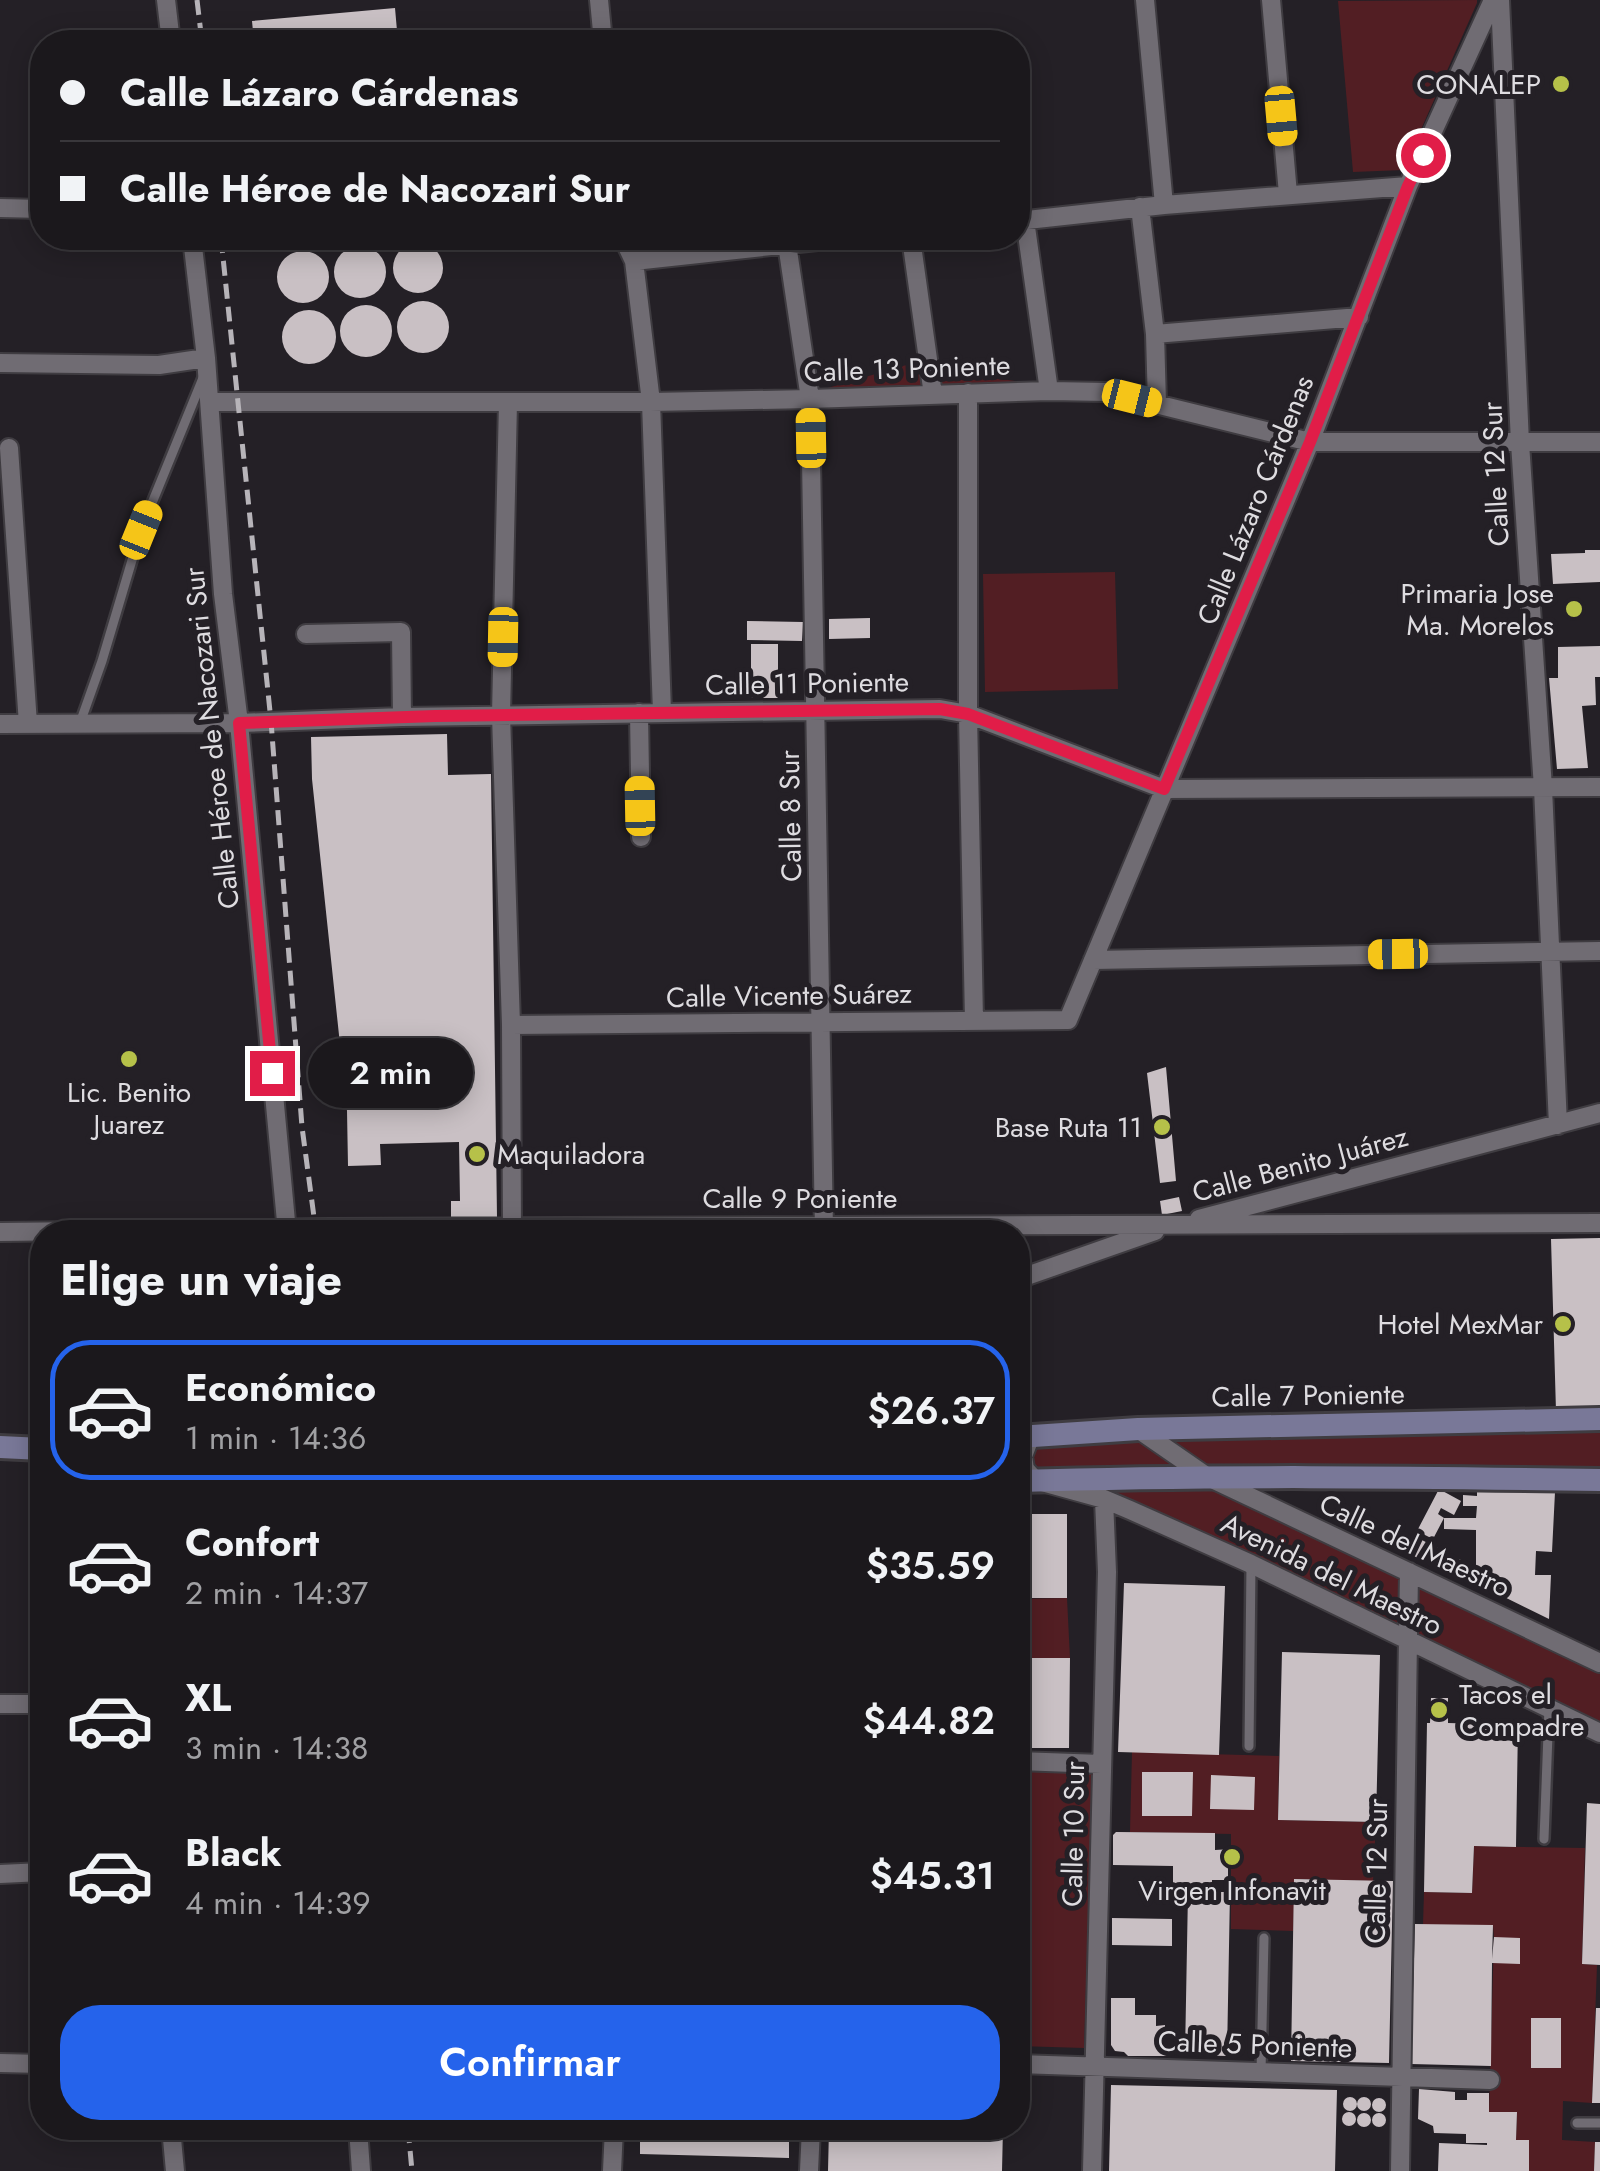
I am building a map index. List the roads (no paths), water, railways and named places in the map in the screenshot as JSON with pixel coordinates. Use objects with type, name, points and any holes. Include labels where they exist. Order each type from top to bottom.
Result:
[{"type":"main road","name":"Calle 7 Poniente","points":[[1030,1436],[1138,1428],[1600,1419]]},
{"type":"main road","points":[[0,1448],[30,1449]]},
{"type":"main road","points":[[1030,1480],[1206,1476],[1600,1480]]},
{"type":"street","points":[[166,0],[170,30]]},
{"type":"street","points":[[599,0],[602,30]]},
{"type":"street","points":[[1145,0],[1164,204]]},
{"type":"street","points":[[1272,0],[1288,194]]},
{"type":"street","name":"Calle Lázaro Cárdenas","points":[[1068,1020],[1310,442],[1408,186],[1496,0]]},
{"type":"street","name":"Calle 12 Sur","points":[[1496,0],[1543,788],[1558,1125]]},
{"type":"street","points":[[1030,219],[1164,204],[1408,186]]},
{"type":"street","points":[[1140,207],[1154,334],[1156,404]]},
{"type":"street","points":[[0,208],[30,209]]},
{"type":"street","name":"Calle Héroe de Nacozari Sur","points":[[193,250],[207,363],[223,594],[286,1220]]},
{"type":"street","points":[[629,250],[634,261],[652,402],[662,712]]},
{"type":"street","points":[[634,261],[681,250]]},
{"type":"street","name":"Calle 8 Sur","points":[[789,250],[810,399],[824,1220]]},
{"type":"street","points":[[913,250],[932,395]]},
{"type":"street","points":[[1026,250],[1049,391]]},
{"type":"street","points":[[1154,334],[1359,317]]},
{"type":"street","points":[[0,363],[207,363]]},
{"type":"street","name":"Calle 13 Poniente","points":[[210,402],[652,402],[1107,392],[1310,442],[1600,442]]},
{"type":"street","points":[[968,393],[968,714],[974,1021]]},
{"type":"street","points":[[508,402],[501,715],[512,1025],[512,1220]]},
{"type":"street","points":[[8,448],[28,724]]},
{"type":"street","points":[[306,634],[401,632],[402,717]]},
{"type":"street","name":"Calle 11 Poniente","points":[[0,724],[940,709],[968,714],[1164,789],[1600,786]]},
{"type":"street","points":[[638,712],[641,837]]},
{"type":"street","points":[[1093,960],[1600,951]]},
{"type":"street","name":"Calle Vicente Suárez","points":[[512,1025],[1068,1020]]},
{"type":"street","name":"Calle Benito Juárez","points":[[1030,1275],[1170,1226],[1600,1113]]},
{"type":"street","name":"Calle 9 Poniente","points":[[1030,1227],[1600,1223]]},
{"type":"street","name":"Calle 9 Poniente","points":[[0,1232],[30,1232]]},
{"type":"street","name":"Calle del Maestro","points":[[1138,1428],[1206,1476],[1600,1662]]},
{"type":"street","name":"Avenida del Maestro","points":[[1030,1481],[1104,1498],[1251,1564],[1600,1733]]},
{"type":"street","name":"Calle 10 Sur","points":[[1092,2171],[1108,1572],[1104,1498]]},
{"type":"street","name":"Calle 12 Sur","points":[[1400,2171],[1409,1572]]},
{"type":"street","points":[[0,1704],[30,1704]]},
{"type":"street","points":[[1030,1761],[1102,1764]]},
{"type":"street","points":[[0,1874],[30,1873]]},
{"type":"street","points":[[0,2064],[30,2064]]},
{"type":"street","name":"Calle 5 Poniente","points":[[1030,2064],[1490,2080]]},
{"type":"street","points":[[172,2140],[175,2171]]},
{"type":"street","points":[[359,2140],[360,2171]]},
{"type":"street","points":[[612,2171],[613,2140]]},
{"type":"street","points":[[810,2140],[810,2171]]},
{"type":"lane","points":[[80,723],[141,530],[207,363]]},
{"type":"lane","points":[[1249,1746],[1251,1564]]},
{"type":"lane","points":[[1544,1840],[1549,1708]]},
{"type":"lane","points":[[1261,2072],[1264,1938]]},
{"type":"lane","points":[[1577,2122],[1600,2123]]},
{"type":"railway","points":[[197,0],[201,30]]},
{"type":"railway","points":[[222,250],[271,721],[302,1127],[314,1220]]},
{"type":"railway","points":[[409,2140],[412,2171]]},
{"type":"place","name":"CONALEP","points":[[1561,84]]},
{"type":"place","name":"Primaria Jose Ma. Morelos","points":[[1574,609]]},
{"type":"place","name":"Lic. Benito Juarez","points":[[129,1059]]},
{"type":"place","name":"Base Ruta 11","points":[[1162,1127]]},
{"type":"place","name":"Maquiladora","points":[[477,1154]]},
{"type":"place","name":"Hotel MexMar","points":[[1563,1324]]},
{"type":"place","name":"Tacos el Compadre","points":[[1439,1710]]},
{"type":"place","name":"Virgen Infonavit","points":[[1232,1857]]}]
